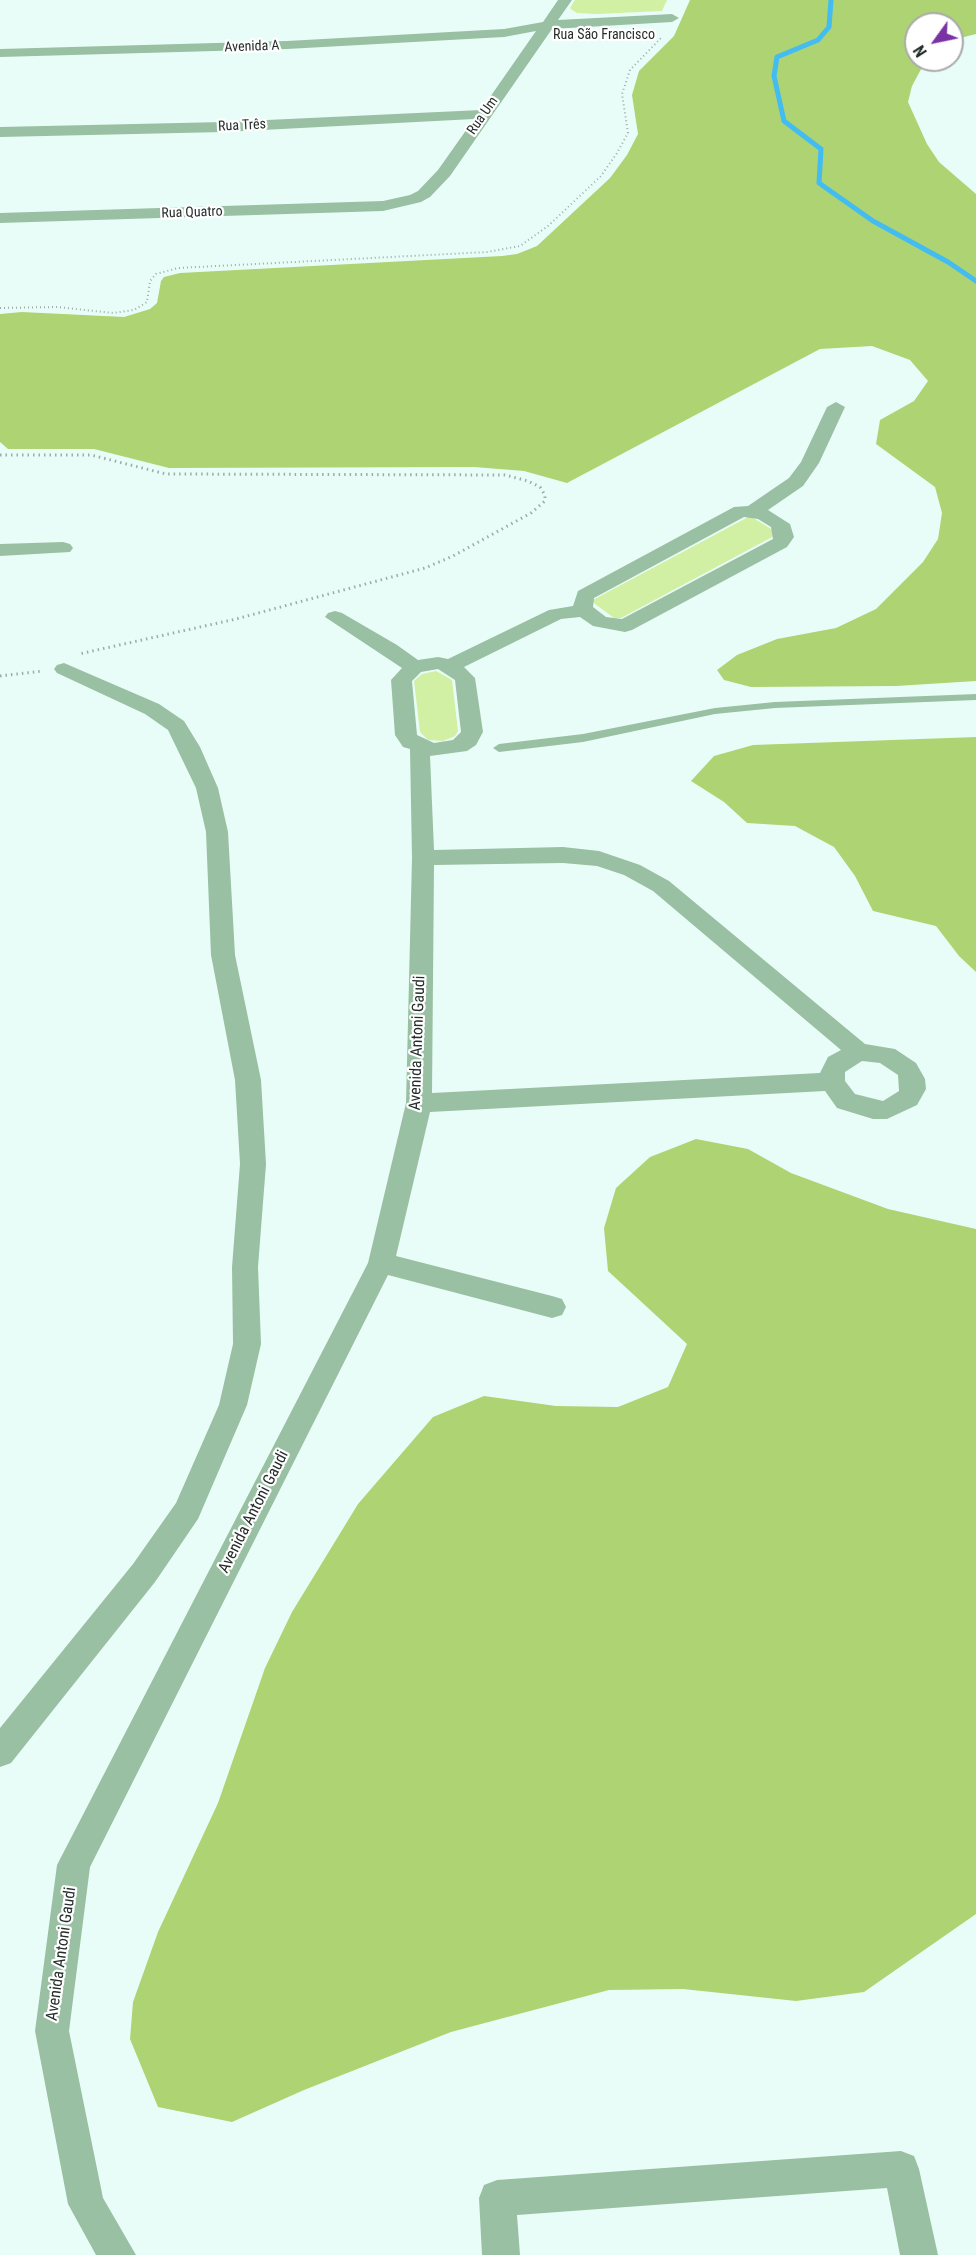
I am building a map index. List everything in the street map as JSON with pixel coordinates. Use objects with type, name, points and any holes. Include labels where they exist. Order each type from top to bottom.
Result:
[{"type":"street","name":"Rua Um","points":[[383,206],[405,202],[424,194],[444,173],[483,114],[565,0]]},
{"type":"street","name":"Rua São Francisco","points":[[664,35],[680,0]]},
{"type":"street","points":[[545,30],[672,18]]},
{"type":"street","name":"Avenida A","points":[[0,53],[287,45],[545,30]]},
{"type":"street","name":"Rua São Francisco","points":[[545,30],[631,35]]},
{"type":"street","name":"Rua Três","points":[[0,132],[224,127],[483,114]]},
{"type":"street","name":"Rua Quatro","points":[[0,218],[383,206]]},
{"type":"street","points":[[752,512],[796,482],[810,463],[836,407]]},
{"type":"street","points":[[741,511],[763,514],[780,524],[784,537],[780,543],[626,626],[600,622],[584,610],[582,602],[585,595],[741,511]]},
{"type":"street","points":[[0,550],[63,548]]},
{"type":"street","points":[[450,666],[556,614],[584,610]]},
{"type":"street","points":[[335,617],[390,649],[414,667]]},
{"type":"street","points":[[438,663],[450,666],[465,678],[472,732],[468,740],[459,746],[434,750],[421,748],[411,742],[406,735],[401,680],[414,667],[438,663]]},
{"type":"street","points":[[0,1752],[144,1573],[188,1510],[233,1405],[247,1344],[245,1267],[253,1164],[248,1080],[223,955],[217,832],[207,788],[189,747],[176,726],[152,710],[63,669]]},
{"type":"street","name":"Avenida Antoni Gaudi","points":[[117,2255],[86,2204],[52,2031],[74,1865],[381,1263],[419,1103],[423,858],[418,754],[421,748]]},
{"type":"street","points":[[423,858],[563,855],[599,859],[632,870],[661,886],[859,1052]]},
{"type":"street","points":[[859,1052],[886,1055],[903,1065],[913,1079],[913,1089],[908,1098],[887,1110],[873,1110],[846,1101],[832,1082],[832,1072],[837,1063],[859,1052]]},
{"type":"street","points":[[419,1103],[832,1082]]},
{"type":"street","points":[[381,1263],[552,1307]]},
{"type":"street","points":[[501,2255],[496,2198],[901,2169],[919,2255]]},
{"type":"lane","points":[[499,748],[583,738],[715,711],[775,705],[976,697]]},
{"type":"path","points":[[0,308],[57,307],[113,313],[134,310],[147,302],[150,280],[156,274],[178,268],[487,252],[520,246],[548,226],[601,176],[617,153],[628,133],[622,94],[630,70],[664,35]]},
{"type":"path","points":[[0,455],[91,455],[166,474],[505,475],[528,481],[540,487],[545,495],[545,501],[531,513],[453,556],[425,568],[253,615],[81,654],[67,662],[63,669],[0,676]]},
{"type":"green space","points":[[575,0],[667,0],[662,11],[597,14],[577,13],[572,10],[570,8]]},
{"type":"green space","points":[[690,0],[976,0],[976,34],[964,37],[964,12],[904,12],[904,72],[920,72],[912,86],[908,102],[927,144],[939,162],[976,194],[976,681],[896,686],[751,687],[724,680],[717,670],[737,655],[777,639],[836,628],[876,609],[923,562],[938,539],[942,513],[935,487],[876,444],[880,420],[914,401],[928,381],[910,360],[872,346],[820,349],[567,483],[524,471],[474,467],[169,468],[94,449],[8,449],[0,442],[0,314],[22,312],[124,317],[150,309],[157,303],[161,281],[164,277],[180,273],[502,256],[517,254],[537,246],[610,178],[627,155],[638,134],[632,95],[639,71],[674,36]]},
{"type":"green space","points":[[750,516],[776,532],[776,535],[621,618],[614,618],[591,601]]},
{"type":"green space","points":[[436,671],[452,680],[458,731],[455,736],[443,741],[428,740],[420,732],[414,681],[422,674]]},
{"type":"green space","points":[[976,737],[976,972],[959,956],[936,926],[873,911],[855,876],[834,847],[795,826],[747,823],[724,802],[691,781],[714,756],[753,745]]},
{"type":"green space","points":[[696,1139],[748,1149],[791,1173],[888,1209],[976,1229],[976,1914],[864,1992],[796,2001],[683,1989],[609,1990],[451,2032],[304,2090],[232,2122],[158,2107],[130,2039],[133,2002],[158,1932],[218,1803],[265,1668],[292,1612],[358,1504],[433,1417],[484,1396],[556,1406],[618,1407],[668,1387],[687,1344],[608,1271],[604,1228],[616,1188],[650,1157]]},
{"type":"waterway","points":[[831,0],[829,27],[818,40],[777,57],[774,76],[784,121],[821,149],[819,183],[873,221],[948,262],[976,281]]}]
